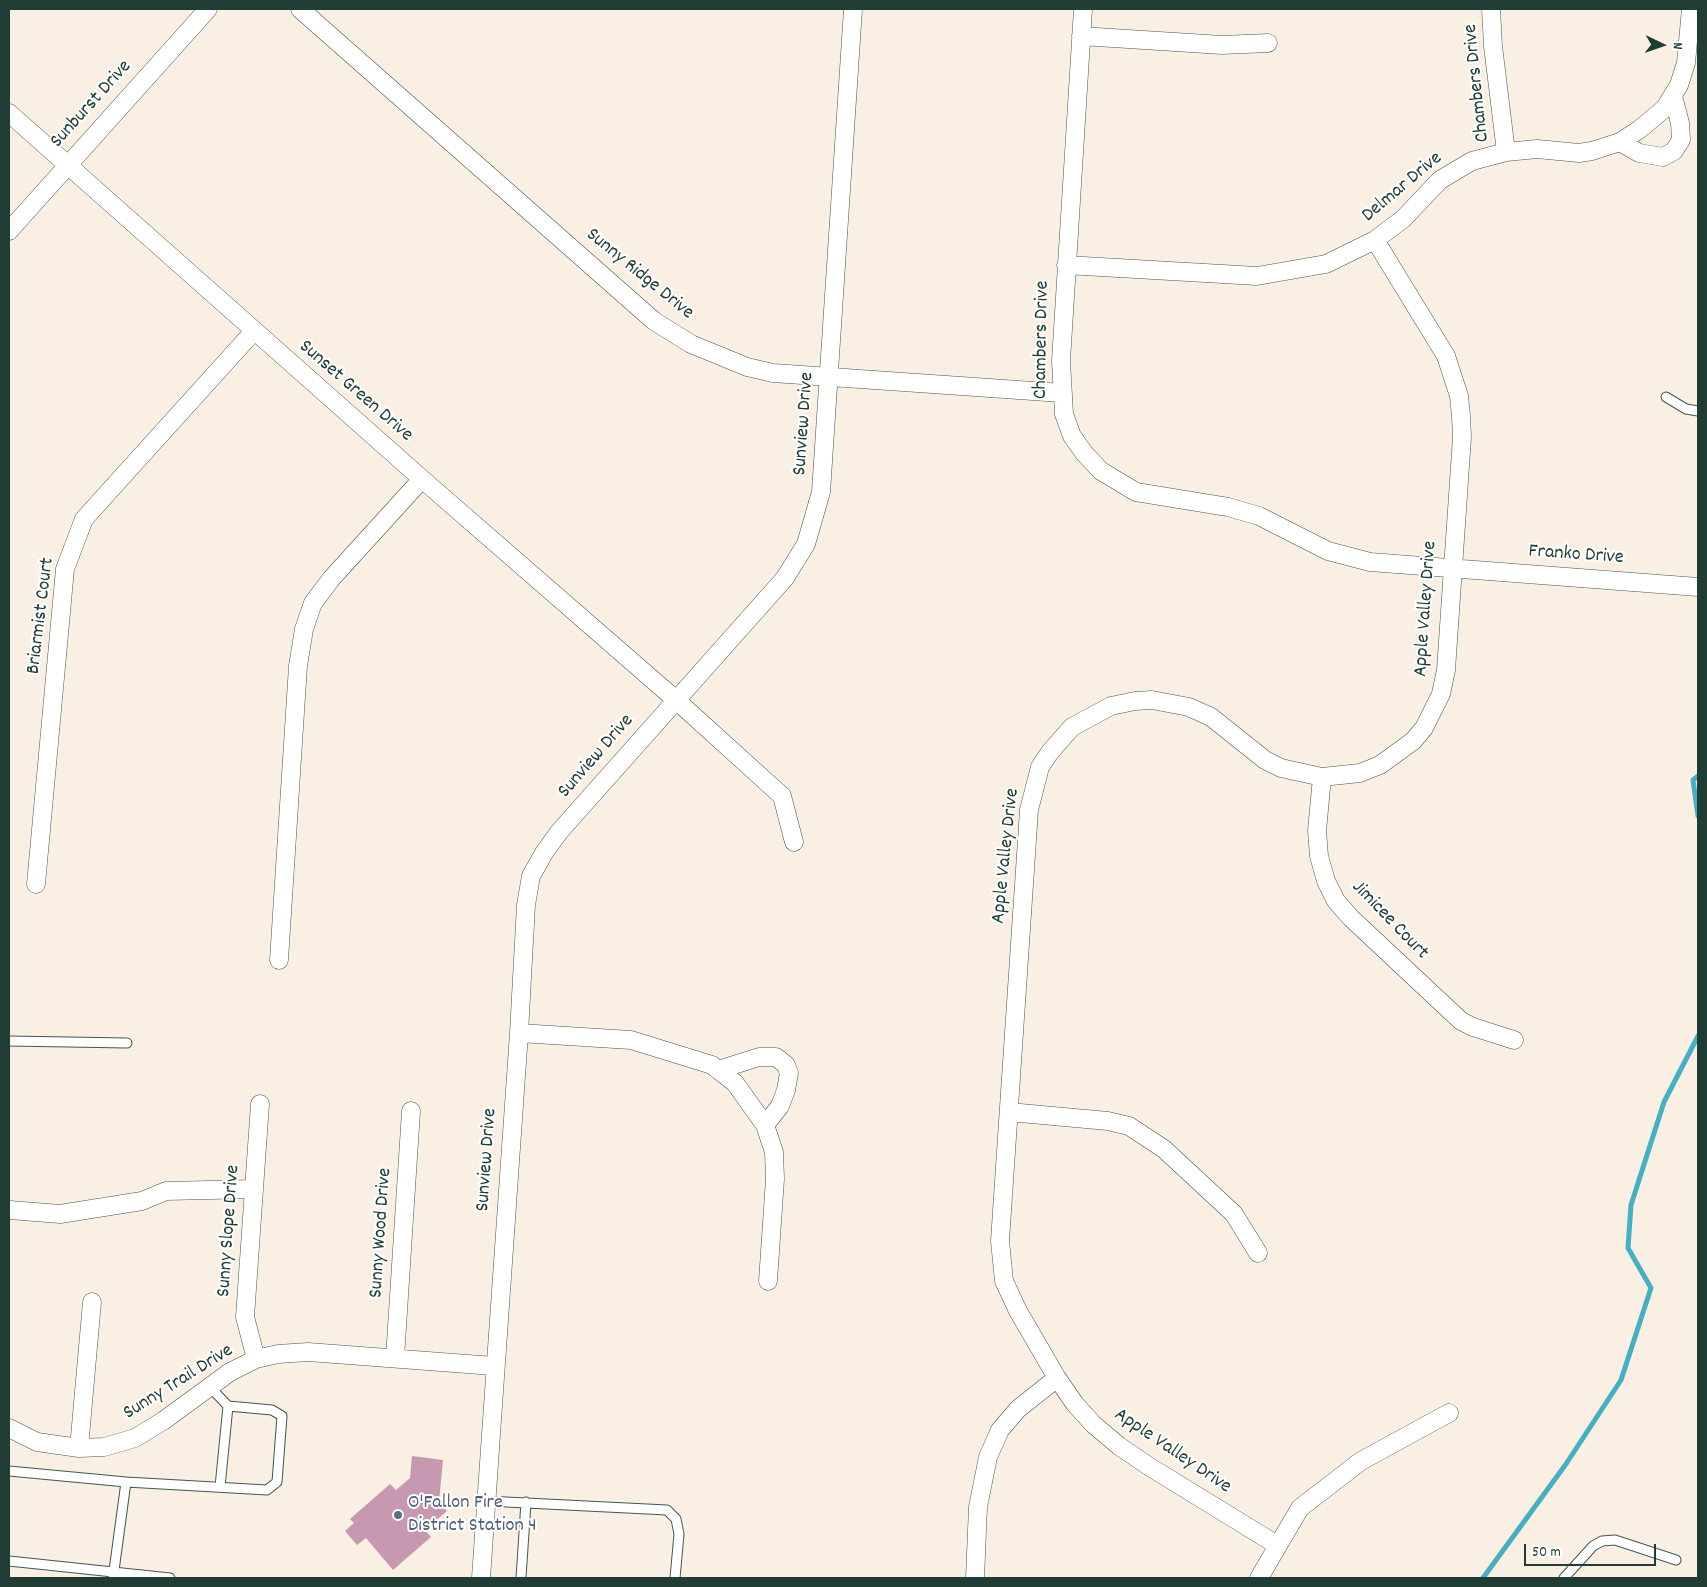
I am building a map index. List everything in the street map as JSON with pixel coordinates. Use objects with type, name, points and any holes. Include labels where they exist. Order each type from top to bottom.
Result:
[{"type":"street","name":"Sunburst Drive","points":[[9,231],[67,163],[208,9]]},
{"type":"street","name":"Sunny Ridge Drive","points":[[300,9],[654,321],[691,344],[747,367],[773,373],[1062,393]]},
{"type":"street","name":"Sunview Drive","points":[[481,1578],[494,1366],[519,1033],[526,905],[531,876],[559,832],[785,578],[806,544],[821,492],[854,9]]},
{"type":"street","name":"Chambers Drive","points":[[1083,9],[1060,361],[1064,414],[1072,436],[1084,453],[1101,471],[1136,492],[1202,502],[1251,514],[1349,558],[1370,562],[1452,569]]},
{"type":"street","name":"Chambers Drive","points":[[1492,9],[1492,46],[1506,152]]},
{"type":"street","name":"Delmar Drive","points":[[1066,265],[1257,276],[1326,264],[1375,240],[1403,219],[1440,180],[1472,160],[1506,152],[1537,149],[1579,153],[1620,142],[1640,129],[1665,108],[1680,85],[1686,63],[1690,9]]},
{"type":"street","points":[[1081,36],[1222,46],[1268,43]]},
{"type":"street","points":[[1620,142],[1639,154],[1663,157],[1674,151],[1681,140],[1680,123],[1673,96]]},
{"type":"street","name":"Sunset Green Drive","points":[[9,113],[422,479],[676,700],[782,796],[794,842]]},
{"type":"street","name":"Apple Valley Drive","points":[[1277,1545],[1119,1446],[1093,1424],[1075,1404],[1057,1378],[1018,1311],[1004,1281],[1000,1241],[1029,810],[1040,767],[1050,752],[1072,728],[1111,706],[1135,701],[1168,702],[1189,707],[1212,717],[1265,760],[1281,768],[1322,777],[1360,773],[1380,765],[1413,741],[1424,728],[1441,694],[1446,670],[1462,437],[1459,396],[1446,356],[1375,240]]},
{"type":"street","name":"Briarmist Court","points":[[36,884],[66,569],[84,519],[254,331]]},
{"type":"street","points":[[279,960],[298,666],[304,629],[313,603],[331,579],[422,479]]},
{"type":"street","name":"Franko Drive","points":[[1452,569],[1698,587]]},
{"type":"street","name":"Jimicee Court","points":[[1322,777],[1317,831],[1319,856],[1326,881],[1336,901],[1350,918],[1460,1021],[1514,1040]]},
{"type":"street","points":[[519,1033],[631,1040],[681,1054],[712,1066],[735,1083],[766,1125],[774,1152],[775,1179],[768,1281]]},
{"type":"street","points":[[718,1070],[759,1057],[776,1057],[786,1065],[789,1073],[786,1090],[780,1106],[766,1125]]},
{"type":"street","name":"Sunny Slope Drive","points":[[256,1359],[245,1317],[260,1104]]},
{"type":"street","name":"Sunny Wood Drive","points":[[395,1358],[412,1110]]},
{"type":"street","points":[[1009,1112],[1108,1121],[1129,1126],[1164,1149],[1234,1214],[1258,1253]]},
{"type":"street","points":[[10,1210],[60,1214],[142,1201],[166,1191],[253,1189]]},
{"type":"street","points":[[79,1448],[92,1302]]},
{"type":"street","name":"Sunny Trail Drive","points":[[9,1428],[37,1442],[79,1448],[104,1447],[135,1438],[163,1421],[230,1372],[256,1359],[278,1354],[308,1352],[494,1366]]},
{"type":"street","points":[[975,1578],[978,1507],[988,1456],[1000,1430],[1018,1409],[1057,1378]]},
{"type":"street","points":[[1260,1578],[1277,1545],[1300,1508],[1361,1461],[1449,1413]]},
{"type":"lane","points":[[1666,397],[1686,409],[1698,411]]},
{"type":"lane","points":[[9,1041],[127,1043]]},
{"type":"lane","points":[[9,1471],[126,1482],[267,1490],[277,1482],[282,1416],[272,1410],[228,1406],[209,1386]]},
{"type":"lane","points":[[220,1487],[228,1406]]},
{"type":"lane","points":[[114,1576],[126,1482]]},
{"type":"lane","points":[[486,1501],[667,1510],[676,1519],[679,1534],[675,1578]]},
{"type":"lane","points":[[521,1578],[526,1502]]},
{"type":"lane","points":[[1564,1578],[1593,1546],[1602,1541],[1615,1540],[1676,1560]]},
{"type":"lane","points":[[9,1561],[114,1576],[170,1578]]},
{"type":"building","name":"O'Fallon Fire District Station 4","points":[[412,1456],[443,1460],[439,1502],[447,1511],[425,1530],[431,1537],[393,1570],[366,1538],[357,1545],[345,1531],[354,1523],[350,1519],[390,1484],[396,1490],[410,1478]]},
{"type":"waterway","points":[[1698,776],[1693,780],[1698,816]]},
{"type":"waterway","points":[[1483,1578],[1566,1464],[1621,1380],[1651,1288],[1628,1248],[1631,1205],[1664,1102],[1698,1036]]},
{"type":"place","name":"O'Fallon Fire District Station 4","points":[[398,1515]]}]
